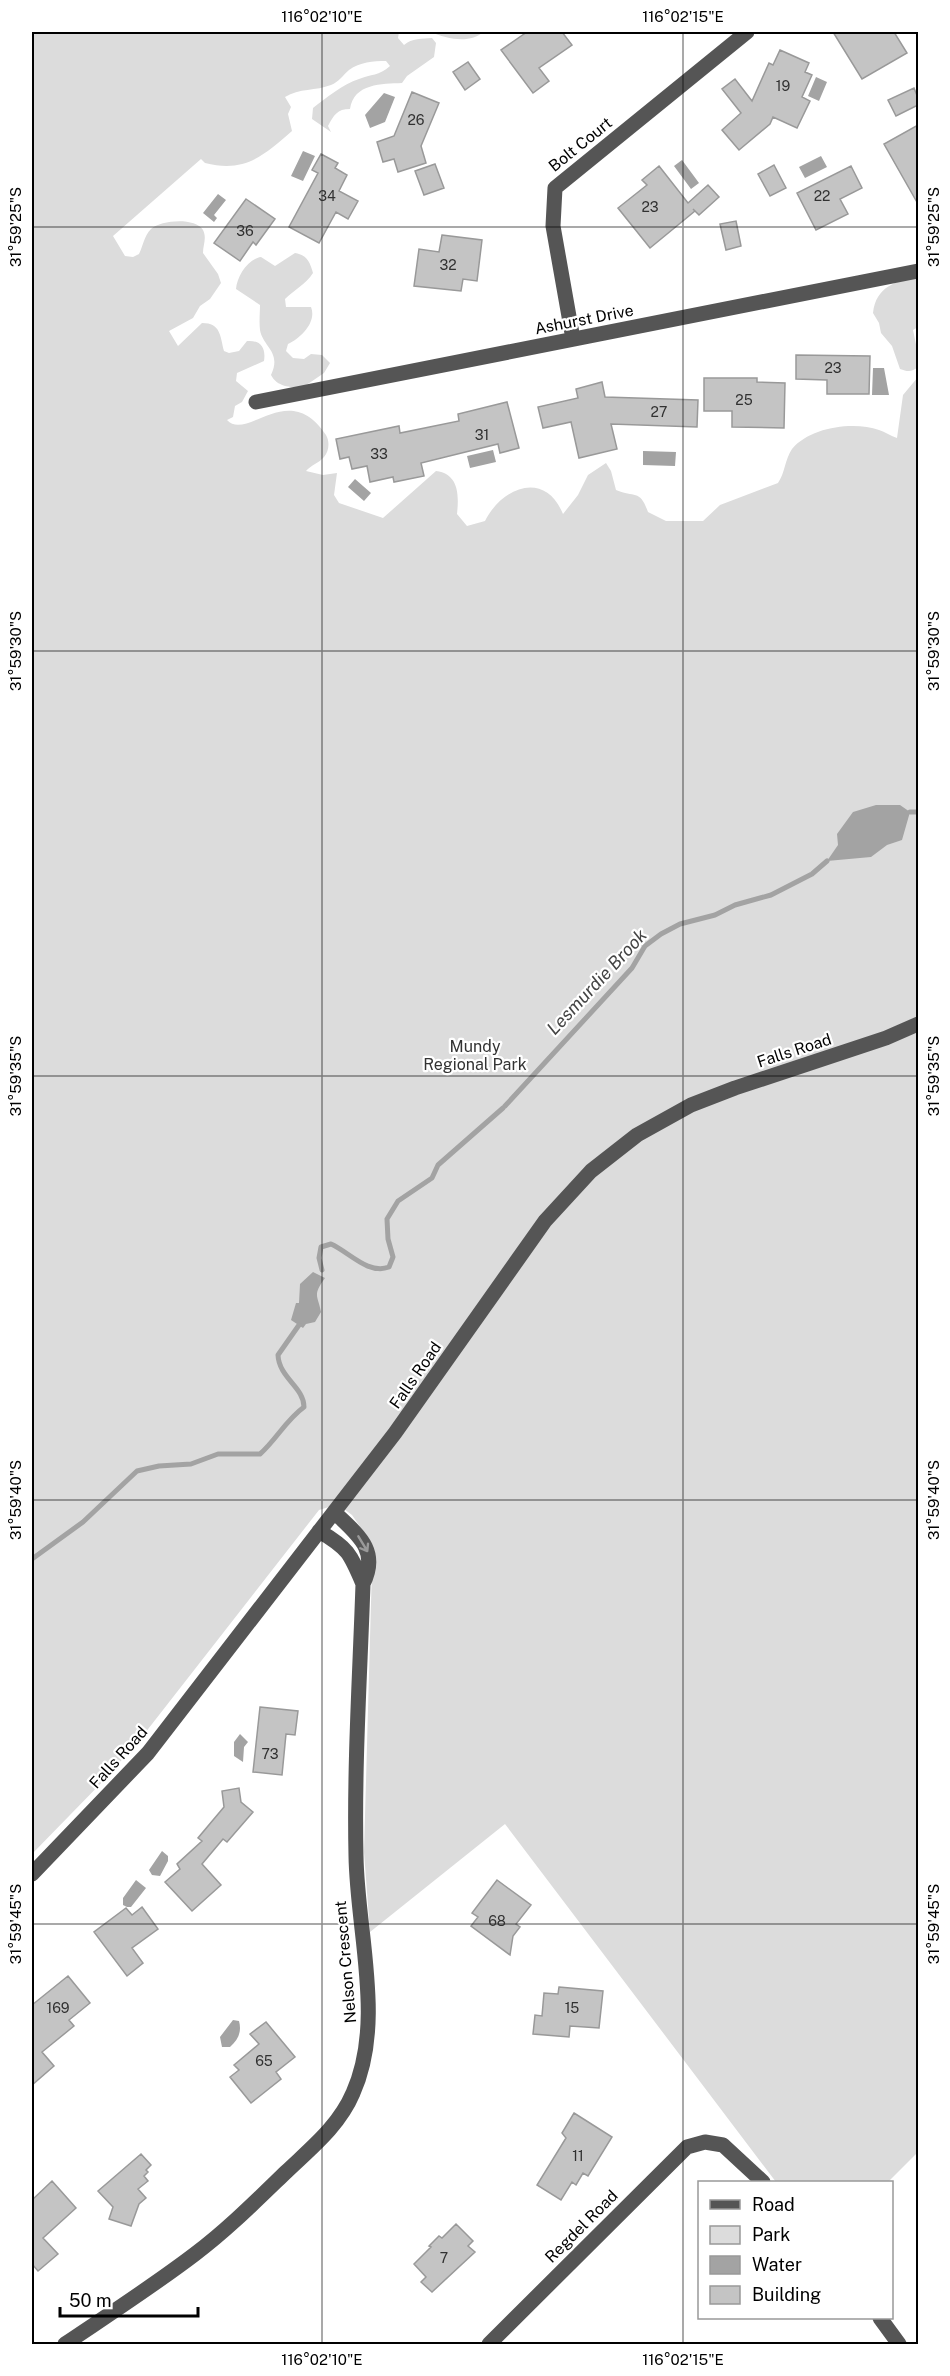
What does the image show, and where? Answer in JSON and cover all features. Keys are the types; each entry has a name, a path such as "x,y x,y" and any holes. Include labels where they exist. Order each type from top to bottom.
{"street":[{"name":"Bolt Court","path":"573,339 553,226 555,188 747,32"},
{"name":"Ashurst Drive","path":"256,402 918,271"},
{"name":"Falls Road","path":"32,1874 148,1753 410,1413 545,1221 567,1194 601,1162 646,1129 691,1105 886,1038 918,1024"},
{"name":"Nelson Crescent","path":"65,2344 193,2256 231,2223 328,2132 341,2115 358,2082 367,2044 369,2016 356,1854 363,1584 369,1567 367,1548 334,1512"},
{"name":"Nelson Crescent","path":"319,1531 349,1552 363,1584"},
{"name":"Regdel Road","path":"489,2344 687,2147 705,2142 723,2145 762,2181"},
{"path":"881,2319 899,2344"}],"green space":[{"name":"Mundy Regional Park","path":"32,32 399,32 398,38 404,45 414,40 432,38 436,43 434,57 407,76 402,83 370,87 357,94 350,109 336,113 328,126 331,132 312,119 313,108 347,84 386,69 390,66 386,61 358,65 331,85 296,92 285,97 291,107 288,114 292,131 272,148 253,160 231,166 205,163 201,159 113,236 125,256 133,257 139,254 147,235 156,226 178,221 193,223 203,230 205,239 203,253 218,274 221,283 210,299 200,306 193,318 169,331 178,346 202,323 213,325 219,331 224,351 229,353 239,351 247,341 259,343 262,346 264,361 237,373 236,381 248,391 242,402 235,406 233,417 227,420 235,425 246,424 284,411 298,412 312,419 326,435 328,446 324,457 306,471 323,475 337,473 334,495 339,503 383,518 436,471 449,476 456,486 457,514 467,526 485,521 502,499 524,488 535,488 546,492 555,500 563,514 578,495 588,475 606,463 611,471 616,490 639,497 648,512 666,521 703,521 720,505 778,483 792,449 810,435 833,428 857,426 879,430 897,438 903,395 918,377 918,2152 889,2181 775,2181 505,1824 370,1932 364,1852 372,1567 370,1541 352,1515 344,1509 329,1507 319,1510 145,1733 108,1776 32,1854"},
{"path":"431,32 483,32 472,38 458,39"},
{"path":"295,253 307,260 313,273 285,299 286,307 311,307 312,318 307,329 288,344 286,351 293,358 304,359 311,354 322,355 330,363 324,373 302,388 284,386 271,375 274,361 260,330 260,305 236,289 241,274 256,258 261,257 275,266"},
{"path":"918,275 918,327 913,330 918,367 908,371 900,369 892,346 881,333 879,323 873,313 878,297 888,286"}],"water":[{"path":"816,77 827,82 819,101 808,96"},
{"path":"384,93 395,97 385,122 370,128 365,115"},
{"path":"303,151 315,156 303,181 291,176"},
{"path":"821,156 827,167 805,178 799,167"},
{"path":"682,160 699,183 691,189 674,166"},
{"path":"218,194 226,200 214,215 217,218 214,222 203,213"},
{"path":"873,368 884,368 889,395 872,395"},
{"path":"493,450 496,462 470,468 467,456"},
{"path":"643,451 676,452 675,466 643,465"},
{"path":"355,479 371,493 364,501 348,487"},
{"path":"876,805 900,805 910,812 902,840 887,845 871,857 827,861 838,845 837,834 853,812"},
{"path":"313,1272 325,1278 317,1292 321,1312 315,1322 306,1324 303,1328 291,1320 296,1303 299,1303 300,1284"},
{"path":"240,1734 248,1742 244,1747 243,1762 234,1756 234,1742"},
{"path":"162,1851 168,1856 168,1861 160,1876 152,1875 149,1870"},
{"path":"136,1880 146,1888 131,1907 127,1907 123,1905 123,1898"},
{"path":"233,2020 239,2021 239,2035 230,2047 222,2047 220,2037"}],"building":[{"path":"527,32 562,32 572,45 539,68 549,81 533,93 501,50"},
{"path":"833,32 894,32 907,53 862,79"},
{"path":"780,50 809,63 805,72 812,75 802,97 810,101 797,128 773,117 770,124 739,150 722,130 741,113 722,89 735,79 752,101 769,63 773,65"},
{"path":"468,62 480,79 465,90 453,72"},
{"path":"914,88 918,105 896,116 888,100"},
{"path":"412,92 439,103 421,146 426,163 398,172 394,159 383,162 377,142 394,136"},
{"path":"918,125 918,204 884,144"},
{"path":"321,154 338,163 335,168 347,175 339,191 358,201 348,219 336,212 319,243 289,227 318,173 312,170"},
{"path":"435,164 444,188 424,195 415,171"},
{"path":"774,165 786,188 770,196 758,174"},
{"path":"659,166 688,203 708,185 719,197 699,215 695,211 650,248 618,208 647,185 642,180"},
{"path":"851,166 862,188 840,199 848,214 816,230 797,193"},
{"path":"246,199 275,219 256,245 253,242 240,261 214,243"},
{"path":"736,221 741,246 726,250 720,224"},
{"path":"442,235 482,240 477,281 463,279 461,291 414,286 419,249 439,252"},
{"path":"796,355 870,356 869,394 827,394 827,380 796,379"},
{"path":"704,378 757,378 757,382 785,383 784,428 732,427 732,411 704,411"},
{"path":"602,382 605,397 698,400 697,427 611,424 617,449 579,458 571,422 543,428 538,407 578,398 576,389"},
{"path":"507,402 519,448 500,453 498,444 421,463 424,476 394,482 393,477 370,482 367,466 352,469 349,457 340,459 336,439 399,426 400,433 459,421 458,414"},
{"path":"260,1707 298,1711 295,1735 286,1734 282,1775 253,1772"},
{"path":"239,1788 241,1802 253,1812 227,1842 223,1839 202,1864 221,1885 192,1911 165,1882 180,1869 177,1864 202,1841 198,1838 224,1807 222,1791"},
{"path":"497,1880 531,1905 516,1924 520,1927 513,1936 510,1955 471,1926 478,1917 472,1913"},
{"path":"142,1907 158,1929 132,1948 143,1963 127,1976 94,1932 126,1908 132,1915"},
{"path":"68,1976 90,2003 69,2020 74,2026 42,2052 54,2066 32,2085 32,2005"},
{"path":"559,1987 603,1991 599,2028 570,2026 569,2037 533,2034 535,2015 542,2016 544,1993 558,1994"},
{"path":"266,2022 295,2057 276,2072 281,2079 251,2103 230,2077 239,2070 234,2065 259,2044 250,2034"},
{"path":"574,2113 612,2137 588,2176 583,2173 576,2185 572,2182 561,2200 537,2185 566,2138 562,2133"},
{"path":"141,2154 151,2165 144,2176 148,2181 138,2189 146,2198 139,2204 131,2226 109,2219 113,2207 98,2191"},
{"path":"52,2181 76,2208 43,2238 58,2254 38,2271 32,2264 32,2200"},
{"path":"456,2224 473,2241 468,2246 475,2252 432,2292 421,2282 426,2277 414,2264 439,2236 442,2238"}],"waterway":[{"name":"Lesmurdie Brook","path":"910,812 918,812"},
{"name":"Lesmurdie Brook","path":"505,1106 632,968 645,946 680,924 715,915 735,905 771,895 812,874 827,861"},
{"name":"Lesmurdie Brook","path":"322,1270 319,1258 321,1247 331,1244 366,1265 381,1269 389,1267 393,1257 388,1239 387,1219 398,1201 432,1178 438,1165 503,1108"},
{"name":"Lesmurdie Brook","path":"32,1559 83,1522 137,1471 159,1466 191,1464 218,1454 260,1454 304,1407 300,1394 282,1370 278,1355 299,1325"}]}
